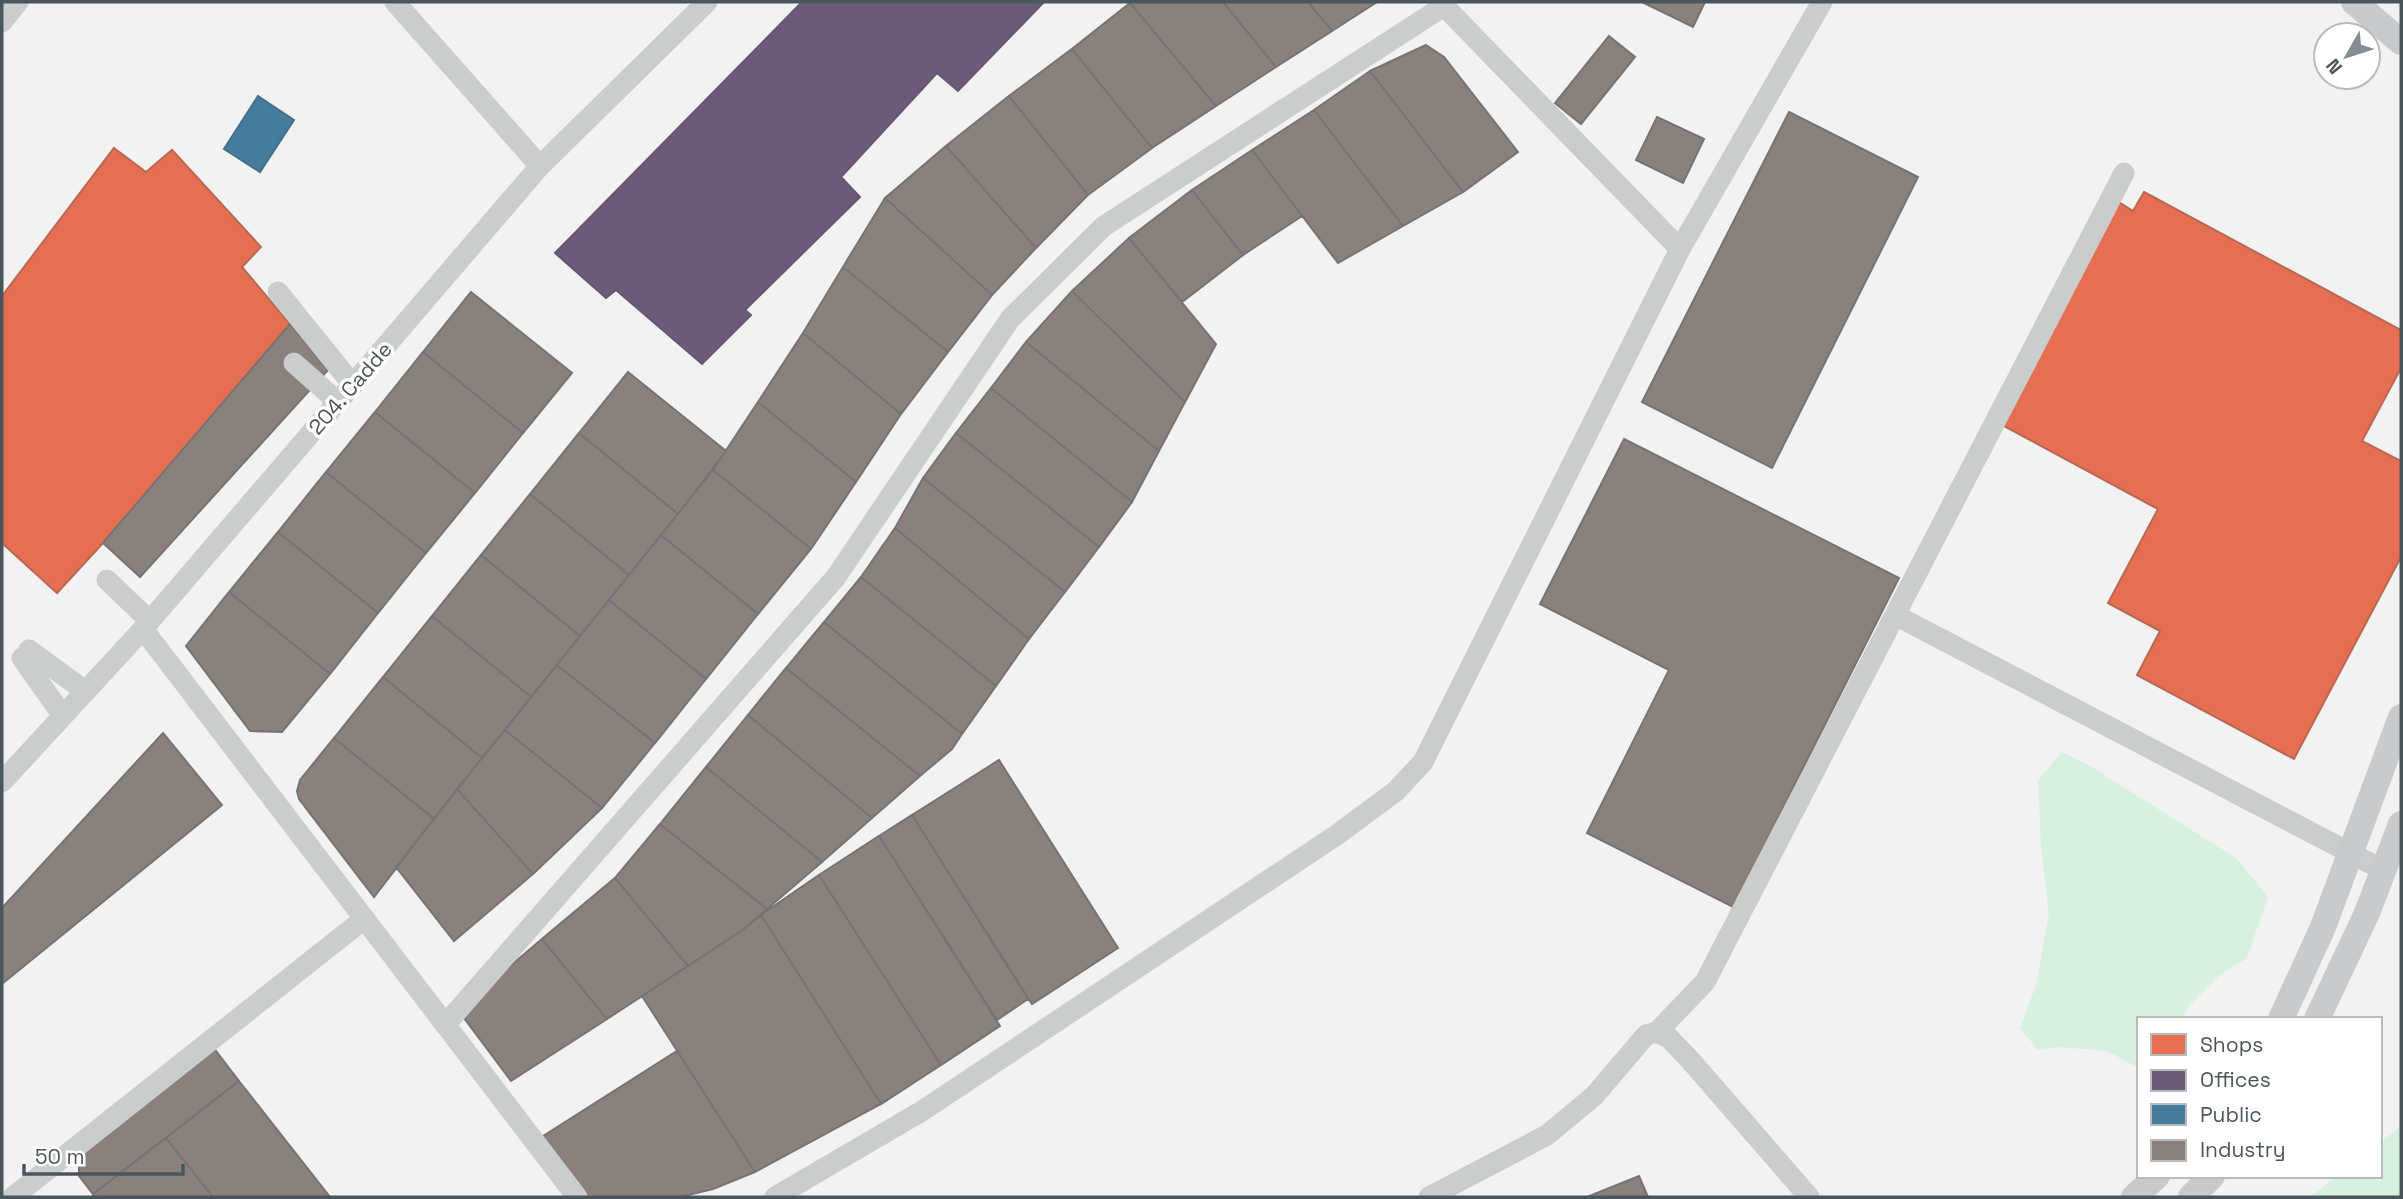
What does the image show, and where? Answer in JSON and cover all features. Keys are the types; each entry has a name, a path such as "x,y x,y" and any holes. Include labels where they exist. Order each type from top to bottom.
{"main road":[{"path":"2354,2 2401,42"},
{"path":"2282,1017 2323,927 2401,717"},
{"path":"2319,1017 2367,913 2401,824"},
{"path":"2134,1197 2155,1178"},
{"path":"2191,1197 2211,1178"}],"street":[{"path":"2,22 18,2"},
{"path":"395,2 540,166"},
{"name":"204. Cadde","path":"2,782 146,625 540,166 707,2"},
{"path":"775,1197 922,1111 1327,841 1396,791 1423,762 1680,250 1822,2"},
{"path":"446,1025 836,577 1010,319 1104,226 1444,6 1680,250"},
{"path":"1429,1197 1547,1135 1594,1096 1646,1035 1657,1032 1705,982 2124,173"},
{"path":"278,292 353,385"},
{"path":"294,363 338,402"},
{"path":"107,580 146,625 365,919 578,1197"},
{"path":"1895,615 2384,870"},
{"path":"62,716 25,654 86,691"},
{"path":"13,1197 365,919"},
{"path":"1657,1032 1669,1038 1810,1197"}],"green space":[{"path":"2062,752 2090,766 2236,858 2268,897 2247,958 2221,974 2187,1008 2184,1017 2137,1017 2137,1067 2107,1051 2059,1047 2038,1050 2020,1028 2036,985 2049,914 2041,845 2038,780"},
{"path":"2401,1126 2401,1197 2310,1197 2334,1178 2382,1178 2382,1141"}],"building: Shops":[{"path":"114,148 146,172 172,150 261,247 242,267 290,324 57,593 2,543 2,296"},
{"path":"2144,192 2401,330 2401,368 2362,441 2401,461 2401,557 2294,759 2137,675 2160,631 2108,603 2158,509 2004,426 2117,201 2133,211"}],"building: Offices":[{"path":"802,2 1044,2 958,91 937,73 841,177 860,197 745,310 751,315 702,364 616,290 606,298 555,253"}],"building: Public":[{"path":"258,96 294,120 260,172 224,149"}],"building: Industry":[{"path":"1223,2 1276,67 1216,106 1130,3"},
{"path":"1223,2 1308,2 1332,31 1276,67"},
{"path":"1308,2 1377,2 1332,31"},
{"path":"1642,2 1705,2 1693,27"},
{"path":"1130,3 1216,106 1152,148 1072,49"},
{"path":"1609,36 1635,57 1581,124 1555,103"},
{"path":"1426,45 1444,57 1518,152 1463,192 1370,71"},
{"path":"1072,49 1152,148 1088,195 1009,96"},
{"path":"1370,71 1463,192 1403,226 1314,110"},
{"path":"1009,96 1088,195 1036,248 946,146"},
{"path":"1314,110 1403,226 1338,263 1252,150"},
{"path":"1789,112 1918,177 1772,468 1642,402"},
{"path":"1657,117 1704,139 1683,183 1636,160"},
{"path":"946,146 1036,248 992,295 885,198"},
{"path":"1252,150 1302,216 1243,255 1192,190"},
{"path":"1192,190 1243,255 1182,302 1129,238"},
{"path":"885,198 992,295 948,352 843,267"},
{"path":"1129,238 1216,344 1185,402 1072,291"},
{"path":"843,267 948,352 901,414 803,333"},
{"path":"1072,291 1185,402 1159,451 1026,342"},
{"path":"471,292 572,373 523,433 423,352"},
{"path":"290,324 328,370 140,577 103,543"},
{"path":"803,333 901,414 856,482 758,402"},
{"path":"1026,342 1159,451 1132,502 991,388"},
{"path":"423,352 523,433 475,493 375,412"},
{"path":"628,372 726,451 678,514 579,433"},
{"path":"991,388 1132,502 1099,547 956,433"},
{"path":"758,402 856,482 811,549 713,470"},
{"path":"375,412 475,493 426,553 326,472"},
{"path":"579,433 678,514 629,575 530,494"},
{"path":"956,433 1099,547 1065,592 923,478"},
{"path":"1624,439 1899,578 1733,907 1587,833 1669,670 1540,604"},
{"path":"713,470 811,549 758,614 661,535"},
{"path":"326,472 426,553 378,613 278,532"},
{"path":"923,478 1065,592 1029,639 895,528"},
{"path":"530,494 629,575 580,636 481,555"},
{"path":"895,528 1029,639 996,686 861,577"},
{"path":"278,532 378,613 330,674 229,592"},
{"path":"661,535 758,614 706,679 609,600"},
{"path":"481,555 580,636 531,697 432,616"},
{"path":"861,577 996,686 962,734 824,622"},
{"path":"229,592 330,674 282,732 250,731 186,646"},
{"path":"609,600 706,679 655,743 557,665"},
{"path":"432,616 531,697 482,758 383,677"},
{"path":"824,622 962,734 952,749 920,776 786,668"},
{"path":"557,665 655,743 602,808 505,730"},
{"path":"786,668 920,776 872,818 748,715"},
{"path":"383,677 482,758 434,819 334,738"},
{"path":"748,715 872,818 822,862 706,767"},
{"path":"505,730 602,808 533,874 457,789"},
{"path":"163,733 222,805 2,984 2,908"},
{"path":"334,738 434,819 374,897 299,799 297,791 300,780"},
{"path":"999,760 1118,948 1032,1004 912,815"},
{"path":"706,767 822,862 767,909 660,824"},
{"path":"457,789 533,874 454,941 396,867"},
{"path":"912,815 1028,999 997,1020 879,836"},
{"path":"660,824 767,909 744,929 688,966 615,878"},
{"path":"879,836 1000,1026 941,1065 819,875"},
{"path":"819,875 941,1065 881,1104 761,915"},
{"path":"615,878 688,966 607,1019 542,939"},
{"path":"761,915 881,1104 755,1172 642,996"},
{"path":"542,939 607,1019 511,1081 458,1010"},
{"path":"213,1047 239,1081 93,1194 79,1176 79,1150"},
{"path":"677,1051 755,1172 713,1189 680,1197 585,1197 540,1138"},
{"path":"239,1081 330,1197 213,1197 166,1138"},
{"path":"166,1138 213,1197 93,1197 93,1194"},
{"path":"1639,1176 1648,1197 1587,1197"}]}
